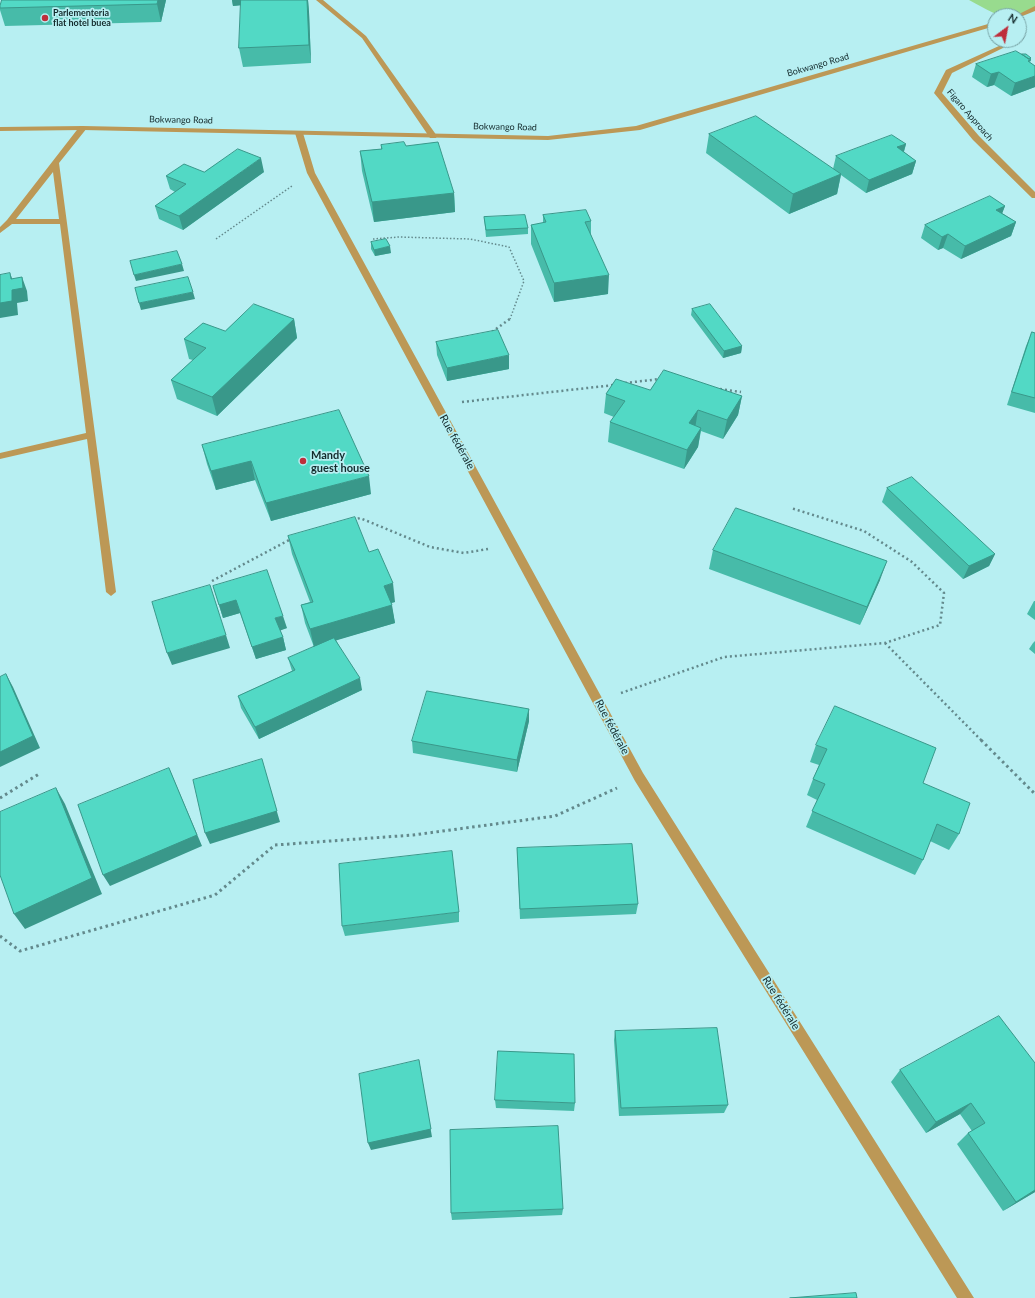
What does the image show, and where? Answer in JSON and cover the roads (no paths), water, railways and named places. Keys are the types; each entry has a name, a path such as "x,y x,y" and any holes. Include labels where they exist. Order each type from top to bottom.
{"street":[{"path":"319,0 364,37 433,136"},
{"name":"Bokwango Road","path":"0,129 83,128 548,138 637,128 987,26"},
{"name":"Figaro Approach","path":"999,48 949,72 938,93 976,138 1035,196"},
{"path":"0,231 10,222 83,128"},
{"name":"Rue fédérale","path":"299,133 310,173 639,778 966,1298"},
{"path":"56,164 111,592"},
{"path":"10,222 64,221"},
{"path":"0,456 91,435"}],"place":[{"name":"Parlementeria flat hotel buea","path":"45,18"},
{"name":"Mandy guest house","path":"303,461"}]}
